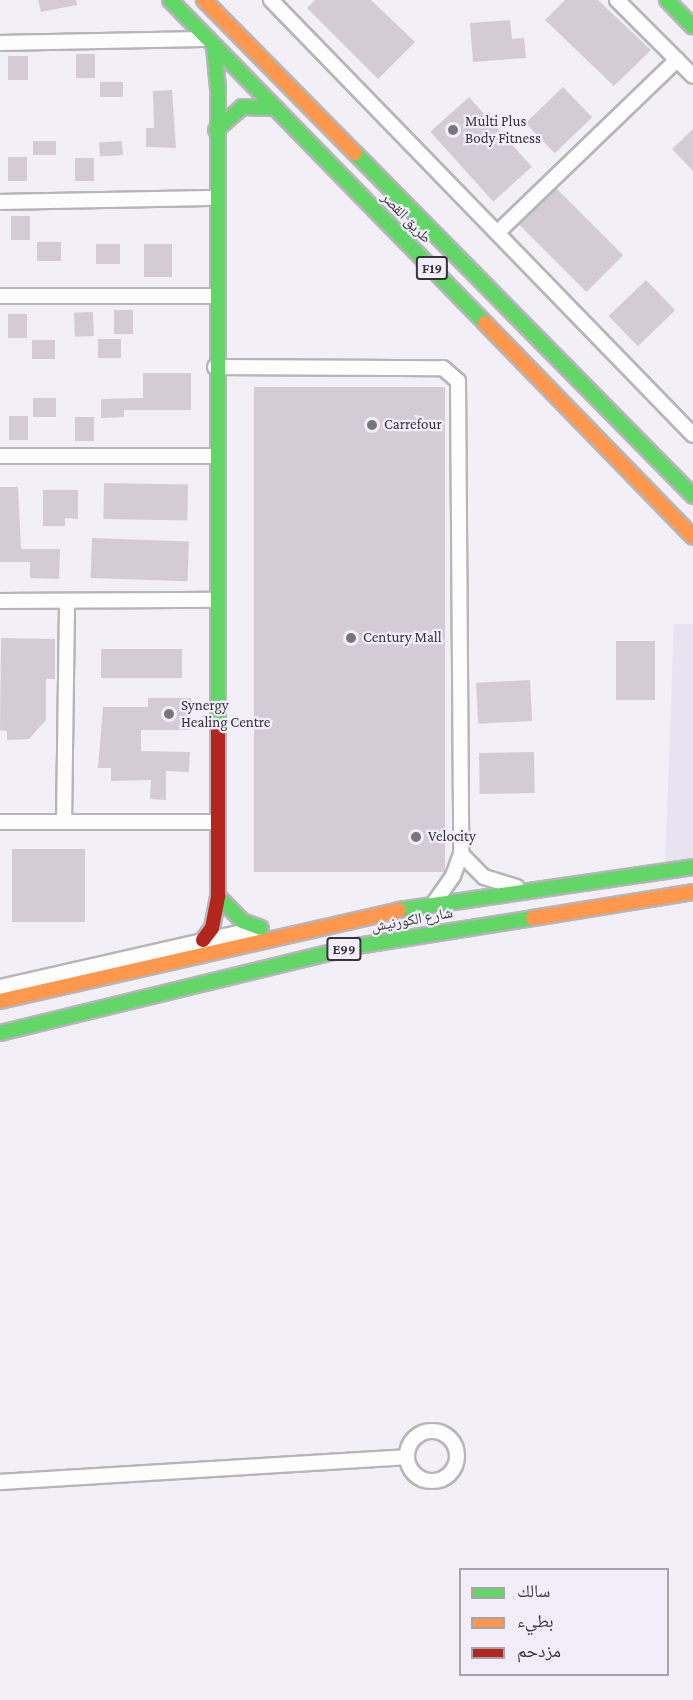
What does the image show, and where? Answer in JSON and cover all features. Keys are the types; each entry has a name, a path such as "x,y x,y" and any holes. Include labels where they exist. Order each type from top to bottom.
{"main road":[{"name":"طريق القصر","path":"170,0 693,537"},
{"name":"طريق القصر","path":"204,0 693,496"},
{"path":"667,0 693,27"},
{"path":"203,940 212,928 218,896 216,130 211,43"},
{"path":"216,130 242,107 276,108"},
{"name":"شارع الكورنيش","path":"0,1001 389,911 693,867"},
{"name":"شارع الكورنيش","path":"0,1033 357,946 693,892"},
{"path":"218,896 242,921 261,928"}],"street":[{"path":"271,0 693,435"},
{"path":"617,0 693,76"},
{"path":"0,43 211,43"},
{"path":"497,233 677,60"},
{"path":"0,202 215,198"},
{"path":"0,296 216,296"},
{"path":"216,368 443,368 458,381 454,805 460,854 447,886 433,905"},
{"path":"0,456 216,456"},
{"path":"0,601 217,600"},
{"path":"64,822 67,601"},
{"path":"0,822 218,822"},
{"path":"460,854 484,877 530,890"},
{"path":"0,987 261,928 389,911"},
{"path":"0,1482 406,1457"}],"shaded area":[{"path":"674,624 693,624 693,861 665,865"}],"building":[{"path":"38,0 76,0 77,5 41,12"},
{"path":"315,0 371,0 415,42 378,79 307,8"},
{"path":"565,0 598,0 651,50 614,86 545,20"},
{"path":"510,20 512,39 524,38 526,58 473,62 470,23"},
{"path":"76,54 95,54 95,78 76,78"},
{"path":"8,56 28,56 28,80 8,80"},
{"path":"100,82 123,82 123,97 100,97"},
{"path":"563,87 592,117 555,153 526,123"},
{"path":"172,90 176,148 146,147 146,128 154,128 153,91"},
{"path":"469,97 532,167 493,202 430,132"},
{"path":"693,129 693,171 672,149"},
{"path":"33,141 56,141 56,155 33,155"},
{"path":"122,141 123,155 100,157 99,143"},
{"path":"8,157 27,157 27,181 8,181"},
{"path":"75,158 94,158 94,181 75,181"},
{"path":"556,188 623,255 586,292 519,225"},
{"path":"11,216 30,216 30,240 11,240"},
{"path":"37,242 61,242 61,261 37,261"},
{"path":"96,244 120,244 120,264 96,264"},
{"path":"144,244 172,244 172,277 144,277"},
{"path":"646,280 675,310 638,346 609,316"},
{"path":"114,310 133,310 133,334 114,334"},
{"path":"93,312 94,336 75,337 74,313"},
{"path":"8,314 27,314 27,338 8,338"},
{"path":"98,339 121,339 121,358 98,358"},
{"path":"32,340 55,340 55,359 32,359"},
{"path":"143,373 191,373 191,410 124,410 124,417 101,418 101,399 143,398"},
{"name":"Century Mall","path":"254,387 445,387 445,872 254,872"},
{"path":"33,398 56,398 56,417 33,417"},
{"path":"9,416 28,416 28,440 9,440"},
{"path":"75,417 94,417 94,441 75,441"},
{"path":"104,483 188,484 187,520 103,519"},
{"path":"0,487 18,487 21,549 60,549 59,579 30,578 30,562 0,562"},
{"path":"43,490 78,490 78,519 65,518 65,526 43,526"},
{"path":"92,538 189,541 188,581 91,578"},
{"path":"1,638 55,639 55,679 46,679 46,720 29,739 7,740 7,731 0,730"},
{"path":"616,641 655,641 655,700 616,700"},
{"path":"101,649 182,649 182,678 101,678"},
{"path":"530,680 532,721 478,724 476,683"},
{"path":"148,698 191,698 190,730 141,730 141,751 190,752 189,772 166,771 166,800 150,799 151,780 111,781 111,768 98,768 103,707 148,707"},
{"path":"534,752 535,793 480,794 479,753"},
{"path":"12,849 85,849 85,922 12,922"}],"traffic: fast":[{"path":"170,0 485,323"},
{"path":"667,0 693,27"},
{"path":"214,46 218,88 218,729"},
{"path":"216,130 242,107 276,108"},
{"path":"355,153 693,496"},
{"path":"399,910 693,867"},
{"path":"218,896 242,921 261,928"},
{"path":"0,1033 357,946 533,918"}],"traffic: slow":[{"path":"204,0 355,153"},
{"path":"485,323 693,537"},
{"path":"533,918 693,892"},
{"path":"0,1001 399,910"}],"traffic: jam":[{"path":"203,940 212,928 218,896 218,729"}],"place":[{"name":"Multi Plus Body Fitness","path":"453,130"},
{"name":"Carrefour","path":"372,425"},
{"name":"Century Mall","path":"351,638"},
{"name":"Synergy Healing Centre","path":"169,714"},
{"name":"Velocity","path":"416,837"}]}
